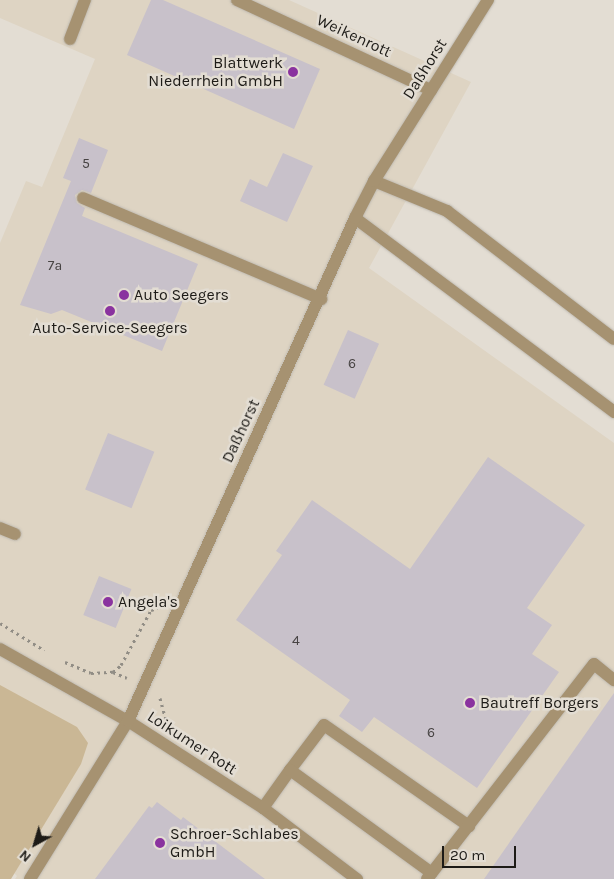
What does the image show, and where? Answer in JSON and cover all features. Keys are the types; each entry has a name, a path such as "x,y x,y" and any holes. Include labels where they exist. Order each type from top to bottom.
{"street":[{"path":"70,39 85,0"},
{"name":"Weikenrott","path":"236,0 431,90"},
{"name":"Daßhorst","path":"30,879 128,721 321,299 355,218 374,182 488,0"},
{"path":"374,182 447,211 614,339"},
{"path":"84,198 321,299"},
{"path":"355,218 614,412"},
{"path":"0,528 15,534"},
{"name":"Loikumer Rott","path":"0,649 128,721 263,808 357,879"},
{"path":"290,770 430,876 594,664 614,680"},
{"path":"263,808 324,725 469,826"}],"path":[{"path":"113,672 121,666 151,610 156,606 176,615"},
{"path":"0,623 49,653"},
{"path":"62,660 90,673 113,672 143,686"}],"shaded area":[{"path":"0,0 289,0 471,82 369,268 614,443 614,879 15,879 17,876 0,860 0,243 26,181 42,187 95,59 0,18"},
{"path":"0,685 77,727 88,743 81,764 11,879 0,879"}],"building":[{"path":"151,0 163,0 320,69 294,129 127,55"},
{"path":"79,138 108,150 91,193 82,190 75,195 77,203 85,208 82,216 198,264 162,351 62,310 51,314 20,305 71,181 63,178"},
{"path":"283,153 313,166 287,222 240,201 250,179 267,187"},
{"path":"348,330 379,344 355,399 324,385"},
{"path":"108,433 154,452 132,508 85,490"},
{"path":"488,457 585,525 527,608 552,625 532,654 559,672 477,788 374,717 362,732 339,716 350,700 236,620 282,555 276,551 312,500 410,569"},
{"name":"Angela's","path":"99,576 131,589 116,628 83,615"},
{"path":"614,693 614,879 484,879 537,803"},
{"name":"Schroer-Schlabes GmbH","path":"157,802 181,820 183,817 265,879 95,879 149,806 152,808"}],"place":[{"name":"Blattwerk Niederrhein GmbH","path":"293,72"},
{"name":"Auto Seegers","path":"124,295"},
{"name":"Auto-Service-Seegers","path":"110,311"},
{"name":"Angela's","path":"108,602"},
{"name":"Bautreff Borgers","path":"470,703"},
{"name":"Schroer-Schlabes GmbH","path":"160,843"}]}
